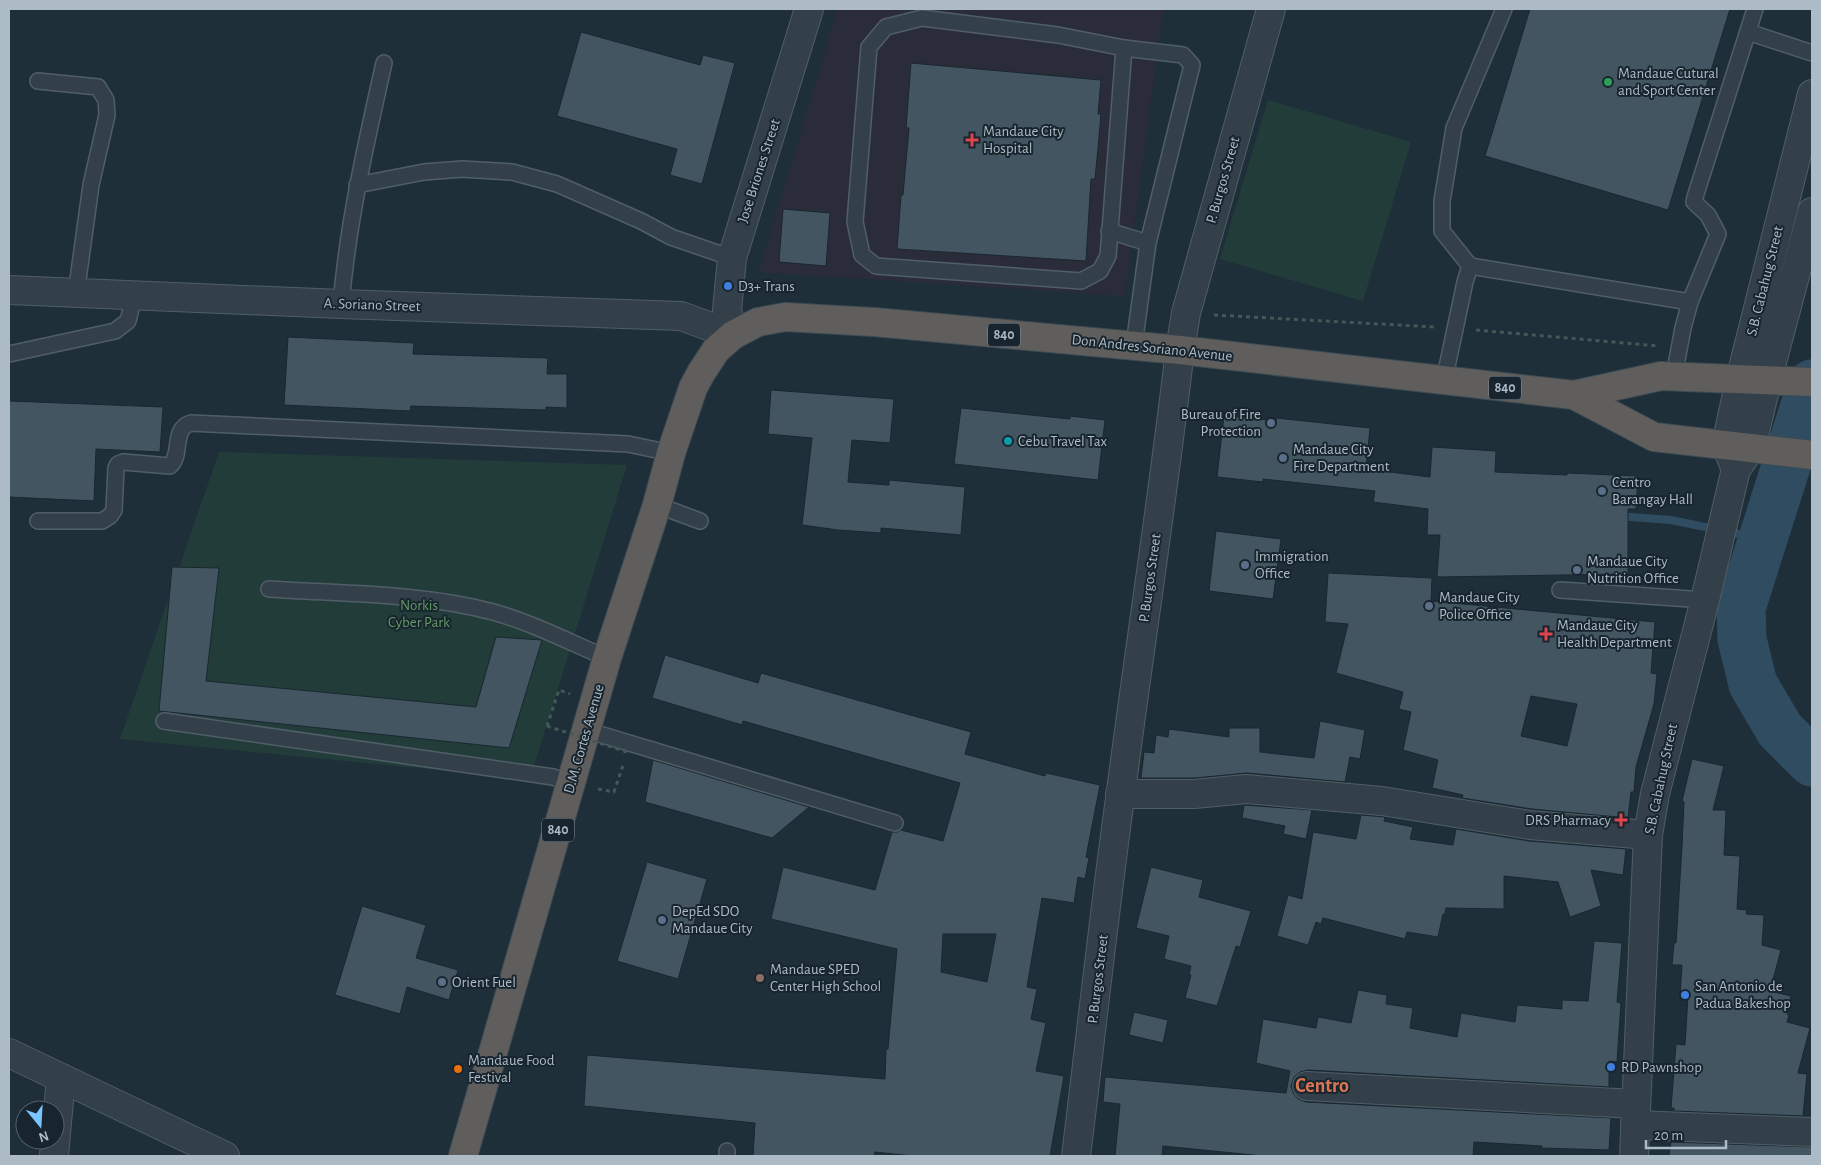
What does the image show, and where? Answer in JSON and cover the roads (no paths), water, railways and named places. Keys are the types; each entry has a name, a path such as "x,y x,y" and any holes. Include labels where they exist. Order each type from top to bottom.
{"highway":[{"name":"Don Andres Soriano Avenue","path":"732,335 758,322 785,317 874,322 1134,345 1574,395 1662,376 1776,381"},
{"name":"D.M. Cortes Avenue","path":"463,1156 607,658 657,505 671,453 701,373 716,350 732,335"},
{"name":"Don Andres Soriano Avenue","path":"1574,395 1654,437 1745,453"},
{"name":"840","path":"1745,453 1812,455"}],"street":[{"name":"Jose Briones Street","path":"732,335 727,310 732,258 808,9"},
{"name":"P. Burgos Street","path":"1076,1156 1120,794 1154,546 1167,468 1180,350 1186,314 1271,9"},
{"name":"S.B. Cabahug Street","path":"1776,381 1812,94"},
{"name":"S.B. Cabahug Street","path":"1634,1156 1648,835 1655,794 1705,600 1728,499 1745,453 1776,381 1812,212"},
{"name":"A. Soriano Street","path":"9,290 681,316 732,335"},
{"path":"1120,794 1194,794 1246,789 1382,801 1530,825 1648,835"},
{"path":"9,1053 225,1156"},
{"path":"54,1156 61,1078"},
{"path":"1307,1086 1635,1114 1812,1132"}],"lane":[{"path":"1504,9 1454,128 1442,200 1442,231 1470,266 1690,302"},
{"path":"1674,376 1682,328 1690,302 1718,234 1708,215 1694,202 1695,197 1755,9"},
{"path":"1124,48 1108,256 1100,271 1081,281 876,266 862,255 855,222 869,47 886,27 922,18 1058,35 1124,48 1183,55 1192,65 1148,243 1134,345"},
{"path":"1748,32 1812,53"},
{"path":"341,304 344,260 356,185 384,63"},
{"path":"38,81 98,87 106,100 107,115 91,185 76,294"},
{"path":"356,185 424,172 462,169 512,172 557,184 642,221 671,237 732,258"},
{"path":"1109,231 1148,243"},
{"path":"1444,381 1470,266"},
{"path":"9,354 115,331 128,321 134,296"},
{"path":"38,521 102,521 110,516 114,510 116,468 118,464 123,462 170,466 175,461 180,430 185,425 191,423 628,444 671,453"},
{"path":"657,505 700,521"},
{"path":"269,589 434,600 494,612 544,630 607,658"},
{"path":"1560,590 1705,600"},
{"path":"164,721 553,776 571,784"},
{"path":"586,730 895,823"}],"waterway":[{"path":"1812,384 1741,608 1742,639 1753,684 1780,730 1812,762"},
{"path":"1618,516 1671,520 1763,539"}],"place":[{"name":"Mandaue Cutural and Sport Center","path":"1608,82"},
{"name":"Mandaue City Hospital","path":"972,140"},
{"name":"D3+ Trans","path":"728,286"},
{"name":"Bureau of Fire Protection","path":"1271,423"},
{"name":"Cebu Travel Tax","path":"1008,441"},
{"name":"Mandaue City Fire Department","path":"1283,458"},
{"name":"Centro Barangay Hall","path":"1602,491"},
{"name":"Immigration Office","path":"1245,565"},
{"name":"Mandaue City Nutrition Office","path":"1577,570"},
{"name":"Mandaue City Police Office","path":"1429,606"},
{"name":"Mandaue City Health Department","path":"1546,634"},
{"name":"DRS Pharmacy","path":"1621,820"},
{"name":"DepEd SDO Mandaue City","path":"662,920"},
{"name":"Mandaue SPED Center High School","path":"760,978"},
{"name":"Orient Fuel","path":"442,982"},
{"name":"San Antonio de Padua Bakeshop","path":"1685,995"},
{"name":"RD Pawnshop","path":"1611,1067"},
{"name":"Mandaue Food Festival","path":"458,1069"}],"district":[{"name":"Centro","path":"1322,1086"}],"park label":[{"name":"Norkis Cyber Park","path":"419,614"}]}
